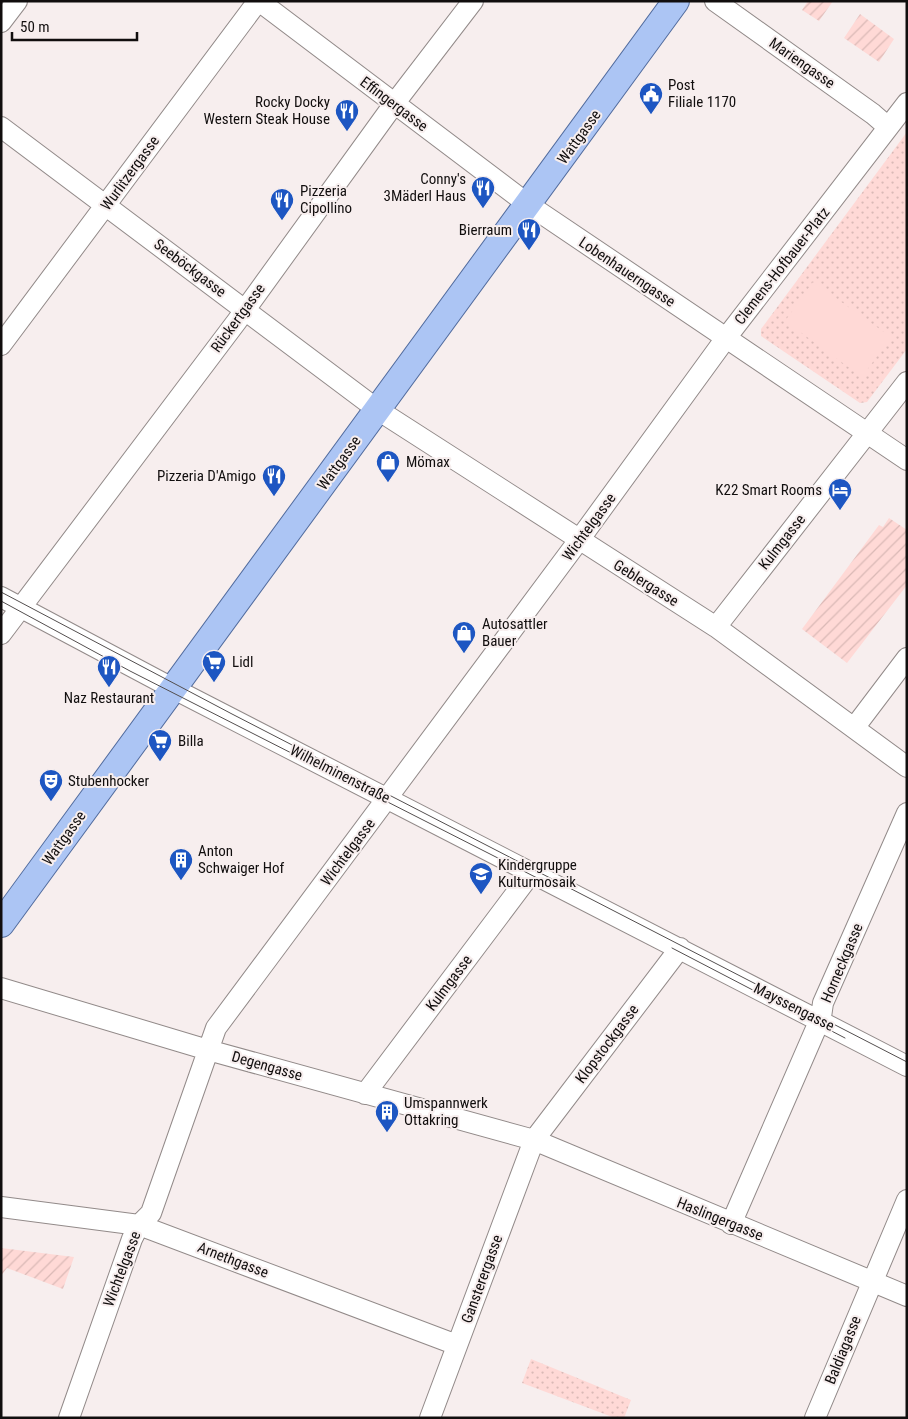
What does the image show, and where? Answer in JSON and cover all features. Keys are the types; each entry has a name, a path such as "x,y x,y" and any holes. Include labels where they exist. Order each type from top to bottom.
{"main road":[{"name":"Wattgasse","path":"1,924 529,205 676,1"}],"street":[{"path":"1,22 17,1"},
{"name":"Effingergasse","path":"259,1 529,205"},
{"name":"Wurlitzergasse","path":"1,345 259,1"},
{"name":"Rückertgasse","path":"1,634 246,310 394,104 473,1"},
{"name":"Mariengasse","path":"715,1 873,114 888,127"},
{"path":"888,127 907,104"},
{"name":"Seeböckgasse","path":"1,127 378,410"},
{"name":"Clemens-Hofbauer-Platz","path":"866,433 726,338 888,127"},
{"name":"Lobenhauerngasse","path":"529,205 726,338"},
{"name":"Wichtelgasse","path":"69,1418 132,1239 139,1225 151,1213 216,1028 579,540 726,338"},
{"path":"907,382 866,433 907,460"},
{"name":"Geblergasse","path":"378,410 716,627 907,767"},
{"name":"Kulmgasse","path":"716,627 866,433"},
{"name":"Wilhelminenstraße","path":"1,597 174,689 680,948"},
{"path":"854,728 907,658"},
{"name":"Horneckgasse","path":"731,1224 820,1020 823,1003 907,813"},
{"name":"Kulmgasse","path":"365,1094 532,872"},
{"name":"Mayssengasse","path":"680,948 907,1066"},
{"name":"Klopstockgasse","path":"534,1140 680,948"},
{"name":"Degengasse","path":"1,988 208,1050 534,1140"},
{"name":"Haslingergasse","path":"534,1140 907,1296"},
{"name":"Gansterergasse","path":"430,1418 534,1140"},
{"name":"Baldiagasse","path":"815,1418 870,1282 907,1200"},
{"name":"Arnethgasse","path":"1,1207 139,1225 457,1345"}],"shaded area":[{"path":"808,1 833,1 819,21 802,10"},
{"path":"860,14 894,39 879,62 844,38"},
{"path":"907,132 907,349 867,402 860,403 761,336 761,329"},
{"path":"813,282 891,337 862,377 785,321"},
{"path":"889,518 907,530 907,585 847,663 802,629 879,525 883,527"},
{"path":"1,1248 74,1257 63,1289 7,1268 1,1276"},
{"path":"531,1359 631,1400 624,1418 615,1418 522,1383"}],"tram line":[{"path":"1,592 232,714 907,1062"},
{"path":"1,601 130,671 547,883"},
{"path":"672,948 845,1038"}],"place":[{"name":"Post Filiale 1170","path":"651,115"},
{"name":"Rocky Docky Western Steak House","path":"347,132"},
{"name":"Conny's 3Mäderl Haus","path":"483,209"},
{"name":"Pizzeria Cipollino","path":"282,221"},
{"name":"Bierraum","path":"529,251"},
{"name":"Mömax","path":"388,483"},
{"name":"Pizzeria D'Amigo","path":"274,497"},
{"name":"K22 Smart Rooms","path":"840,511"},
{"name":"Autosattler Bauer","path":"464,654"},
{"name":"Lidl","path":"214,683"},
{"name":"Naz Restaurant","path":"109,688"},
{"name":"Billa","path":"160,762"},
{"name":"Stubenhocker","path":"51,802"},
{"name":"Anton Schwaiger Hof","path":"181,881"},
{"name":"Kindergruppe Kulturmosaik","path":"481,895"},
{"name":"Umspannwerk Ottakring","path":"387,1133"}]}
